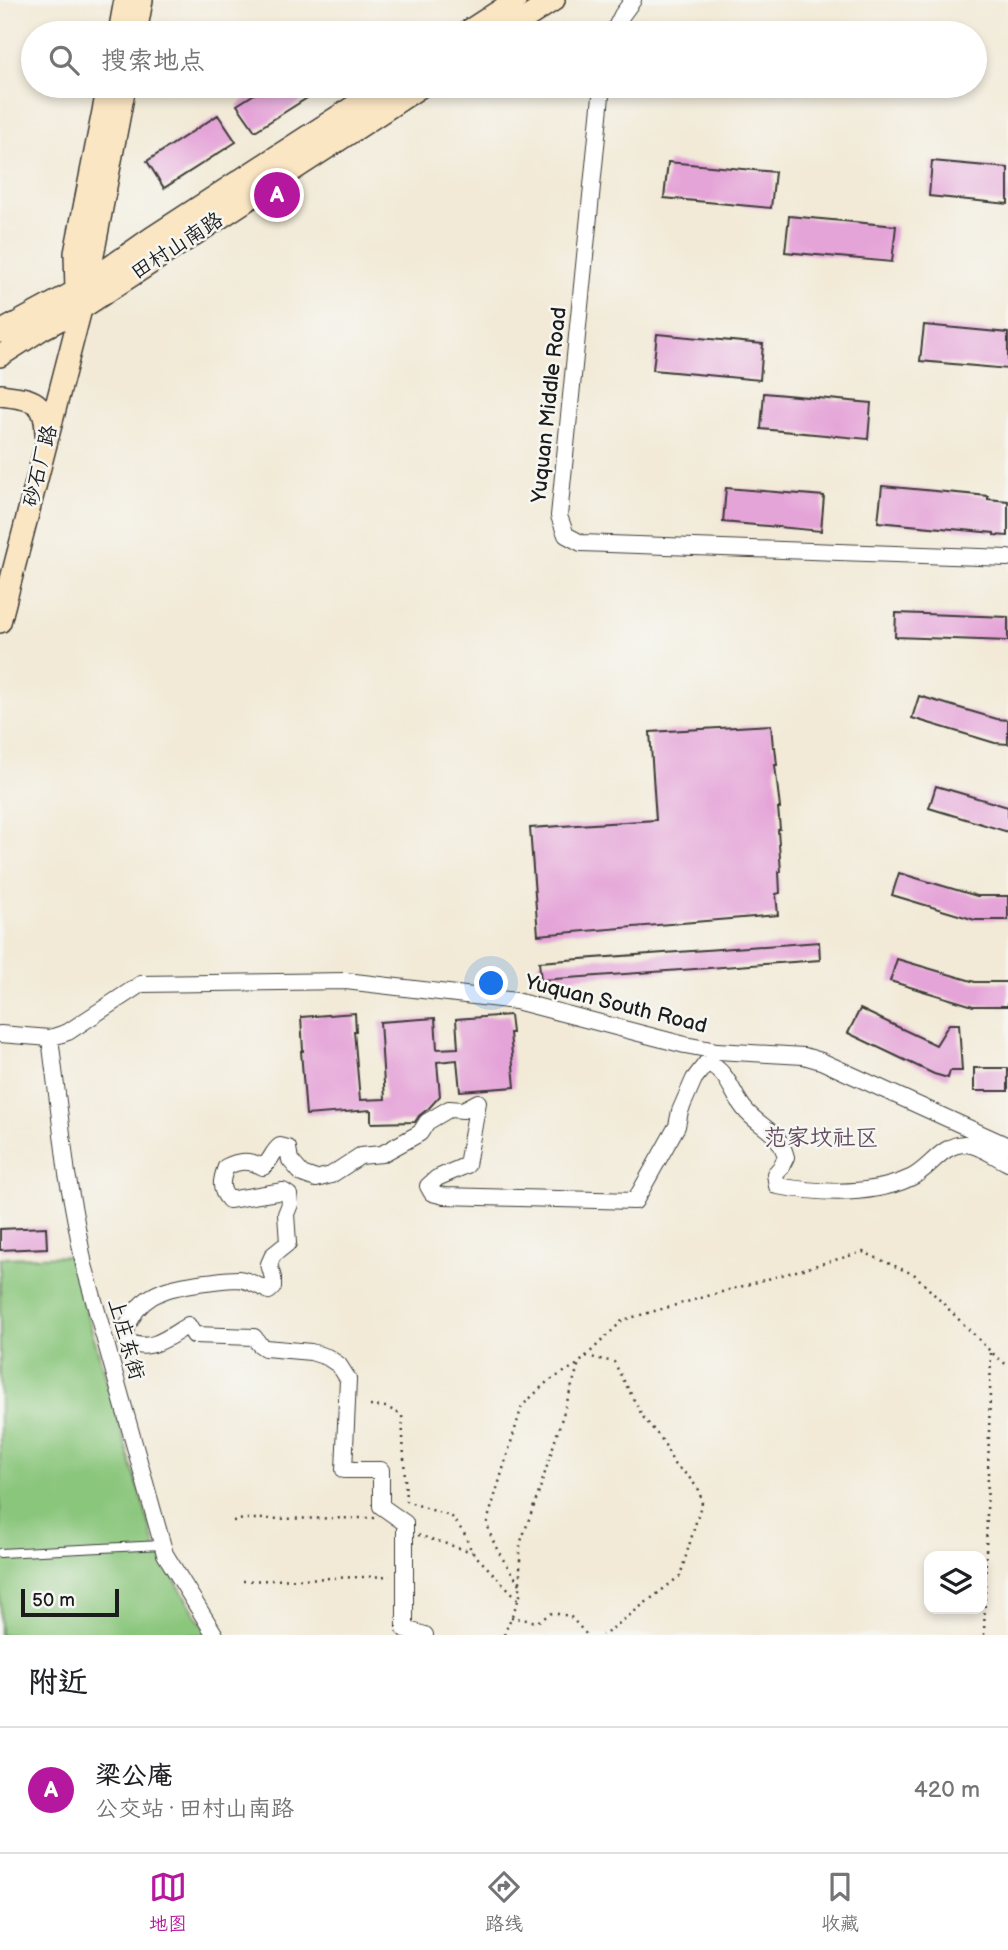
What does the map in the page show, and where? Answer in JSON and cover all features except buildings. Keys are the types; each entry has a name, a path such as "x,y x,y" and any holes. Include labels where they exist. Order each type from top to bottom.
{"main road":[{"path":"121,21 125,0"},
{"path":"138,21 142,0"},
{"path":"484,21 516,0"},
{"path":"522,21 554,0"},
{"name":"砂石厂路","path":"81,294 75,253 106,98"},
{"name":"砂石厂路","path":"0,622 46,444 99,219 123,98"},
{"name":"田村山南路","path":"0,356 44,328 81,294 151,238 367,98"},
{"name":"田村山南路","path":"0,332 81,294 402,98"},
{"path":"99,219 103,237 111,242 127,245 151,238"},
{"path":"0,395 26,398 38,403 45,415 46,444"}],"street":[{"path":"619,21 633,0"},
{"name":"Yuquan Middle Road","path":"601,98 559,516 566,535 581,543 1008,558"},
{"name":"Yuquan South Road","path":"0,1034 50,1038 68,1032 141,984 346,981 516,1000 716,1051 804,1056 821,1061 1008,1146"},
{"name":"上庄东街","path":"50,1038 67,1174 84,1265 162,1545 215,1635"},
{"path":"425,1635 405,1629 405,1523 381,1506 381,1470 344,1470 348,1379 339,1365 327,1357 311,1352 265,1348 254,1337 194,1335 188,1325 160,1343 145,1346 134,1345 126,1340 125,1331 132,1315 156,1293 180,1286 241,1279 269,1291 273,1287 269,1264 273,1255 288,1243 286,1214 290,1204 289,1195 283,1191 229,1200 221,1186 226,1167 251,1161 263,1167 280,1146 288,1148 290,1160 302,1174 316,1179 331,1175 360,1156 382,1154 421,1133 427,1122 449,1109 463,1110 478,1102 467,1165 436,1178 428,1185 432,1193 444,1196 635,1200 677,1126 680,1111 694,1079 707,1062 719,1068 746,1111 779,1139 786,1157 775,1174 777,1186 800,1190 884,1188 912,1177 937,1156 963,1144 978,1148 1008,1163"}],"lane":[{"path":"0,1553 162,1545"}],"path":[{"path":"520,1584 502,1558 487,1522 522,1406 547,1382 579,1363 623,1320 863,1252 915,1275 1008,1366"},
{"path":"984,1635 991,1352"},
{"path":"586,1356 614,1362 643,1417 663,1441 674,1464 699,1490 702,1502 680,1576 602,1635"},
{"path":"504,1635 520,1595 520,1544 579,1363"},
{"path":"370,1406 386,1407 402,1415 406,1502 452,1517 464,1533 472,1552 518,1600"},
{"path":"233,1521 378,1518"},
{"path":"405,1530 472,1552"},
{"path":"243,1581 397,1576"},
{"path":"511,1617 537,1622 552,1613 570,1616 587,1635"}],"green space":[{"path":"70,1256 156,1548 208,1635 0,1635 0,1258"}],"place":[{"name":"梁公庵","path":"277,195"}],"district":[{"name":"范家坟社区","path":"821,1138"}]}
